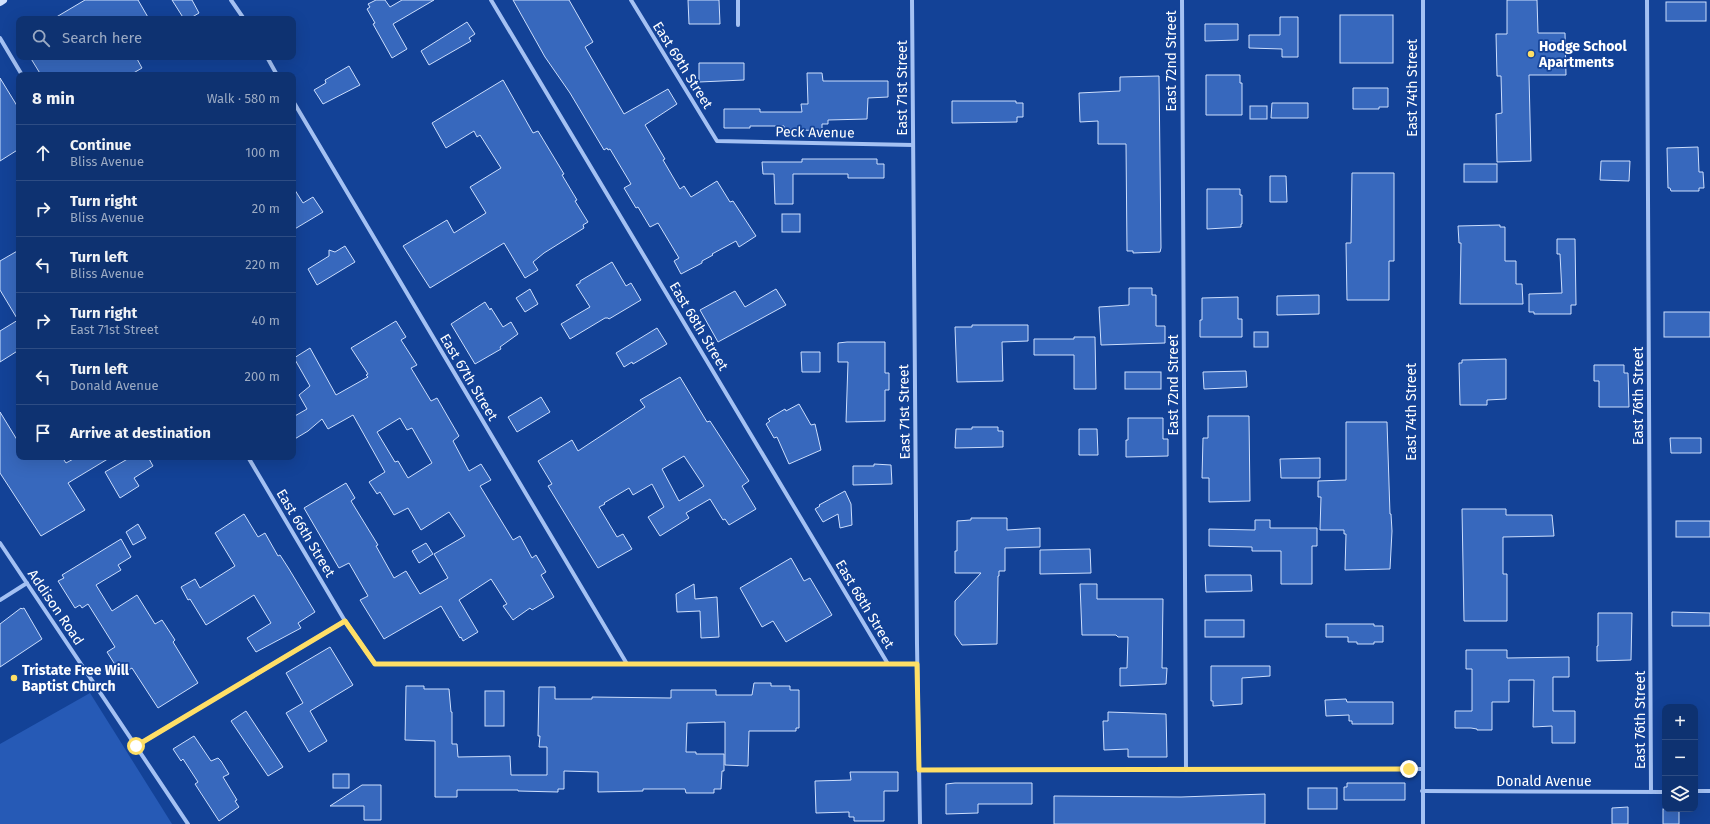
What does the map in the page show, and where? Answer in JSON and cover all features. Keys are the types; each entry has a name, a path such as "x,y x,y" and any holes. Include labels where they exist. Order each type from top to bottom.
{"main road":[{"path":"0,2 4,0"}],"street":[{"path":"231,0 242,16"},
{"name":"East 68th Street","path":"491,0 888,664"},
{"name":"East 69th Street","path":"630,0 717,141"},
{"path":"738,0 738,24"},
{"name":"East 71st Street","path":"912,0 917,664 920,824"},
{"name":"East 72nd Street","path":"1182,0 1186,770"},
{"name":"East 74th Street","path":"1423,0 1423,824"},
{"name":"East 76th Street","path":"1647,0 1651,792"},
{"path":"0,38 20,72"},
{"path":"269,60 275,72"},
{"name":"East 67th Street","path":"296,106 627,664"},
{"name":"Peck Avenue","path":"717,141 913,145"},
{"name":"East 66th Street","path":"250,460 345,621 375,664 627,664"},
{"name":"Addison Road","path":"0,543 188,824"},
{"path":"0,600 27,583"},
{"path":"136,746 345,621"},
{"path":"627,664 917,664"},
{"path":"919,770 1422,769"},
{"name":"Donald Avenue","path":"1422,791 1662,792"},
{"path":"1698,791 1710,791"}],"shaded area":[{"path":"90,693 172,824 0,824 0,744"}],"building":[{"path":"85,0 138,0 147,16 58,16"},
{"path":"172,0 192,0 199,13 194,16 182,16"},
{"path":"376,0 385,0 390,7 402,0 434,0 393,24 407,49 392,58 373,24 375,23 367,9 370,7 368,4"},
{"path":"513,0 569,0 593,42 585,47 624,114 668,89 677,104 645,125 665,159 663,160 680,189 684,186 691,197 717,181 730,202 733,201 756,236 739,247 736,241 712,254 713,255 702,261 702,263 681,274 674,261 679,258 658,223 650,227 638,207 636,208 624,188 631,184 610,149 608,150 607,148 604,150 570,93 545,57"},
{"path":"688,0 719,0 720,24 689,24"},
{"path":"1507,0 1537,0 1538,33 1565,33 1566,75 1529,75 1531,161 1497,162 1496,114 1502,113 1501,76 1497,76 1496,34 1507,34"},
{"path":"1666,2 1706,2 1706,21 1666,21"},
{"path":"1340,15 1393,15 1393,63 1340,63"},
{"path":"1280,17 1298,17 1298,57 1282,57 1282,49 1249,48 1249,35 1280,35"},
{"path":"467,22 475,34 469,38 471,41 429,65 421,51"},
{"path":"1205,24 1238,24 1238,40 1205,41"},
{"path":"32,60 138,60 142,68 135,72 39,72"},
{"path":"699,63 744,63 744,80 699,82"},
{"path":"349,66 360,85 323,104 314,90 326,83 325,80"},
{"path":"807,73 822,73 823,81 888,81 888,97 868,98 867,119 828,120 828,124 822,124 822,131 784,129 784,126 724,128 724,109 760,109 760,112 802,112 801,104 808,104"},
{"path":"1206,75 1240,75 1240,83 1242,83 1242,115 1206,115"},
{"path":"1159,76 1161,248 1160,252 1133,253 1133,251 1127,251 1126,144 1098,144 1098,121 1080,122 1079,93 1120,91 1120,77"},
{"path":"0,78 16,104 16,151 0,161"},
{"path":"503,80 533,133 538,131 564,174 562,175 577,200 575,201 588,222 583,225 584,228 544,253 533,262 538,270 525,278 504,243 430,288 403,246 447,220 454,233 486,213 470,187 501,168 480,135 477,137 474,131 446,148 432,123"},
{"path":"1353,88 1388,88 1388,107 1379,107 1379,109 1353,109"},
{"path":"952,101 1016,101 1016,103 1023,103 1023,117 1017,117 1017,122 952,123"},
{"path":"1272,103 1308,103 1308,118 1271,118"},
{"path":"1250,106 1267,106 1267,119 1250,119"},
{"path":"1698,147 1699,172 1703,172 1704,188 1699,188 1699,191 1671,191 1670,188 1668,188 1667,148"},
{"path":"802,159 877,159 877,164 884,164 884,178 848,178 848,174 793,174 793,204 775,204 774,174 763,174 762,162 802,162"},
{"path":"1601,161 1630,161 1629,181 1600,180"},
{"path":"1464,164 1497,164 1497,182 1464,182"},
{"path":"1352,173 1394,173 1394,261 1389,261 1389,300 1347,300 1346,243 1351,243"},
{"path":"1270,176 1286,176 1287,202 1270,202"},
{"path":"1207,189 1240,189 1240,195 1242,195 1241,227 1207,229"},
{"path":"296,192 303,203 313,197 323,212 296,228"},
{"path":"782,214 800,214 800,232 782,232"},
{"path":"1500,225 1500,227 1505,227 1505,261 1516,261 1516,284 1522,284 1523,304 1460,304 1461,243 1459,243 1458,226"},
{"path":"1557,239 1575,239 1576,305 1571,305 1571,314 1534,314 1534,312 1529,312 1529,294 1562,293 1560,254 1557,254"},
{"path":"345,246 355,262 317,285 308,269 329,256 329,250 335,252"},
{"path":"16,252 16,317 0,290 0,261"},
{"path":"612,262 626,286 631,283 641,300 609,319 605,318 570,339 561,324 590,307 576,285 580,283 580,281"},
{"path":"1129,288 1152,288 1152,295 1156,295 1156,326 1165,326 1165,343 1101,345 1099,307 1129,305"},
{"path":"530,289 538,304 525,312 516,298"},
{"path":"776,289 786,305 718,342 700,310 735,291 745,307"},
{"path":"1319,295 1319,314 1277,315 1277,296"},
{"path":"1238,297 1238,319 1242,319 1242,337 1200,337 1202,298"},
{"path":"485,302 490,310 491,308 503,327 511,322 518,334 500,347 501,349 475,364 451,324"},
{"path":"1664,312 1710,312 1710,337 1664,337"},
{"path":"16,321 16,352 0,362 0,331"},
{"path":"396,321 406,337 401,340 417,365 411,368 431,401 437,398 459,436 453,441 469,471 481,464 491,480 480,486 513,540 520,536 532,558 536,555 546,572 541,575 554,597 532,610 530,608 513,620 503,606 507,604 491,579 459,600 478,632 463,641 441,606 384,639 360,600 368,596 349,563 339,568 304,508 346,483 355,498 351,501 378,545 376,546 394,578 406,571 420,594 448,578 434,554 465,536 449,512 421,530 408,508 394,515 380,492 377,494 369,482 385,472 353,415 328,429 322,419 308,431 296,438 296,415 307,409 299,395 310,386 296,362 296,357 310,348 336,395 368,377 366,375 368,374 351,348","holes":["400,418 407,430 412,428 432,463 408,478 398,461 395,462 377,432"]},
{"path":"972,325 1028,325 1028,341 1002,342 1003,381 957,382 955,327 972,327"},
{"path":"657,328 667,344 633,364 632,362 624,367 616,353"},
{"path":"1254,332 1268,332 1268,347 1254,347"},
{"path":"1074,337 1095,337 1096,389 1074,389 1074,355 1034,355 1034,339 1074,339"},
{"path":"885,342 885,373 889,373 889,390 885,390 885,421 846,422 848,362 838,362 838,343"},
{"path":"801,352 820,352 820,372 802,372"},
{"path":"1506,359 1506,399 1487,400 1487,405 1460,405 1459,363 1462,363 1462,360"},
{"path":"1594,365 1624,365 1624,373 1628,373 1629,407 1599,407 1599,381 1594,381"},
{"path":"1246,371 1247,387 1204,389 1203,372"},
{"path":"1125,372 1161,372 1161,389 1125,389"},
{"path":"680,377 707,422 710,421 749,481 742,486 756,509 729,525 725,519 723,520 710,499 686,513 689,518 660,536 648,517 664,507 652,484 633,495 629,488 599,507 617,537 623,534 632,549 598,568 548,486 552,484 538,461 572,440 578,451 645,407 640,400","holes":["684,456 704,486 679,501 662,469"]},
{"path":"541,397 550,412 517,432 508,417"},
{"path":"799,404 811,425 815,424 821,450 789,464 777,437 774,438 766,424 770,421 768,419 785,409 786,411"},
{"path":"0,412 16,438 16,460 64,460 66,463 72,460 106,460 68,483 85,510 41,536 0,473"},
{"path":"1208,416 1249,416 1250,501 1209,502 1209,478 1202,478 1203,438 1208,438"},
{"path":"1128,418 1163,418 1163,439 1168,439 1168,456 1126,457"},
{"path":"1346,422 1387,422 1390,514 1392,531 1390,569 1345,570 1346,534 1344,534 1344,530 1320,530 1321,497 1318,497 1318,481 1346,480"},
{"path":"972,427 998,427 998,431 1003,431 1003,447 955,448 956,429 972,429"},
{"path":"1079,429 1097,429 1098,455 1079,455"},
{"path":"1670,438 1701,438 1701,453 1671,453"},
{"path":"1320,458 1320,478 1281,478 1280,459"},
{"path":"126,460 150,460 153,466 134,478 139,486 120,498 105,472"},
{"path":"874,464 891,465 892,484 853,485 853,466 874,466"},
{"path":"845,491 851,504 852,525 840,528 838,514 823,522 815,509 820,506 819,505"},
{"path":"1462,509 1506,509 1506,515 1552,515 1554,536 1503,537 1503,574 1507,574 1507,621 1464,621"},
{"path":"244,514 258,537 265,533 278,556 280,555 315,612 298,623 301,628 256,652 247,638 271,623 254,595 206,625 190,599 188,600 181,587 195,579 200,588 235,566 215,533"},
{"path":"971,518 1007,518 1007,530 1040,528 1040,547 1005,548 1005,571 999,571 998,576 997,644 962,645 955,635 955,601 981,573 955,573 957,521 971,520"},
{"path":"1255,520 1270,520 1270,528 1317,528 1317,546 1312,546 1312,584 1281,584 1281,551 1252,551 1252,547 1209,546 1209,529 1255,530"},
{"path":"1676,521 1710,521 1710,537 1676,537"},
{"path":"138,524 146,538 133,545 126,532"},
{"path":"121,539 131,557 118,565 121,570 96,585 112,611 137,595 155,624 162,620 175,640 173,642 198,683 158,708 132,668 121,674 107,652 115,647 88,604 82,608 80,605 75,608 58,581 64,578 62,575"},
{"path":"426,543 433,554 419,563 412,551"},
{"path":"1090,549 1091,573 1040,574 1040,550"},
{"path":"791,558 804,581 810,578 832,615 786,642 773,621 762,627 740,588"},
{"path":"1205,575 1251,575 1252,591 1206,592"},
{"path":"694,584 695,599 717,597 719,637 701,638 700,611 677,612 676,594"},
{"path":"1080,584 1097,584 1097,599 1163,599 1162,668 1167,668 1166,684 1120,686 1120,668 1127,668 1128,637 1118,637 1116,635 1082,635"},
{"path":"21,608 24,608 42,639 0,667 0,624"},
{"path":"1672,612 1710,613 1710,626 1672,626"},
{"path":"1598,613 1632,613 1631,660 1597,661"},
{"path":"1205,620 1244,620 1244,637 1205,637"},
{"path":"1326,624 1374,624 1374,626 1383,626 1383,642 1374,642 1374,644 1357,644 1357,642 1348,642 1348,637 1326,637"},
{"path":"330,647 353,685 310,711 327,741 309,752 286,713 303,703 286,673"},
{"path":"1466,650 1507,650 1507,658 1569,657 1569,677 1553,677 1553,711 1575,711 1575,743 1552,743 1552,726 1533,727 1534,680 1509,680 1509,702 1492,702 1492,730 1455,728 1455,711 1472,711 1472,669 1466,669"},
{"path":"1211,666 1270,666 1270,676 1242,678 1242,704 1213,706 1213,701 1211,701"},
{"path":"754,683 771,683 771,686 790,686 790,690 799,690 799,728 796,728 796,731 749,731 748,766 725,765 725,722 687,723 686,752 696,752 696,754 724,754 724,771 722,771 721,789 714,789 714,793 686,793 685,789 643,789 643,791 598,792 598,772 564,771 564,789 558,789 558,792 518,790 457,790 457,797 435,797 435,741 405,740 406,686 424,686 424,689 449,689 452,712 452,744 457,744 458,757 510,756 511,775 547,775 547,747 539,747 540,736 538,736 539,687 555,687 555,699 592,699 592,697 671,698 671,690 716,690 716,695 752,695"},
{"path":"485,691 504,691 504,726 485,726"},
{"path":"1346,699 1347,702 1393,702 1393,724 1352,724 1352,721 1349,721 1349,715 1326,716 1325,700"},
{"path":"246,711 283,767 268,776 231,721"},
{"path":"1108,712 1166,714 1167,757 1128,757 1128,749 1104,750 1103,721 1108,721"},
{"path":"194,736 211,761 218,758 221,761 229,774 223,777 237,800 235,801 239,807 219,821 195,784 198,782 183,759 181,761 173,749"},
{"path":"850,772 898,772 898,791 884,791 884,821 854,821 854,817 849,817 849,812 816,813 815,781 851,780"},
{"path":"333,774 349,774 349,788 333,788"},
{"path":"1032,783 1032,804 978,804 978,813 946,814 946,784"},
{"path":"1347,783 1405,783 1405,800 1344,800 1344,787 1347,787"},
{"path":"362,785 381,785 381,820 364,820 364,806 330,806"},
{"path":"1308,788 1337,788 1337,809 1308,809"},
{"path":"1265,794 1265,824 1054,824 1054,796 1181,797"},
{"path":"1628,807 1628,824 1612,824 1612,808"},
{"path":"1663,812 1679,812 1679,824 1663,824"}],"place":[{"name":"Hodge School Apartments","path":"1531,54"},
{"name":"Tristate Free Will Baptist Church","path":"14,678"}],"route":[{"path":"136,746 345,621 375,664 917,664 919,770 1409,769"}]}
